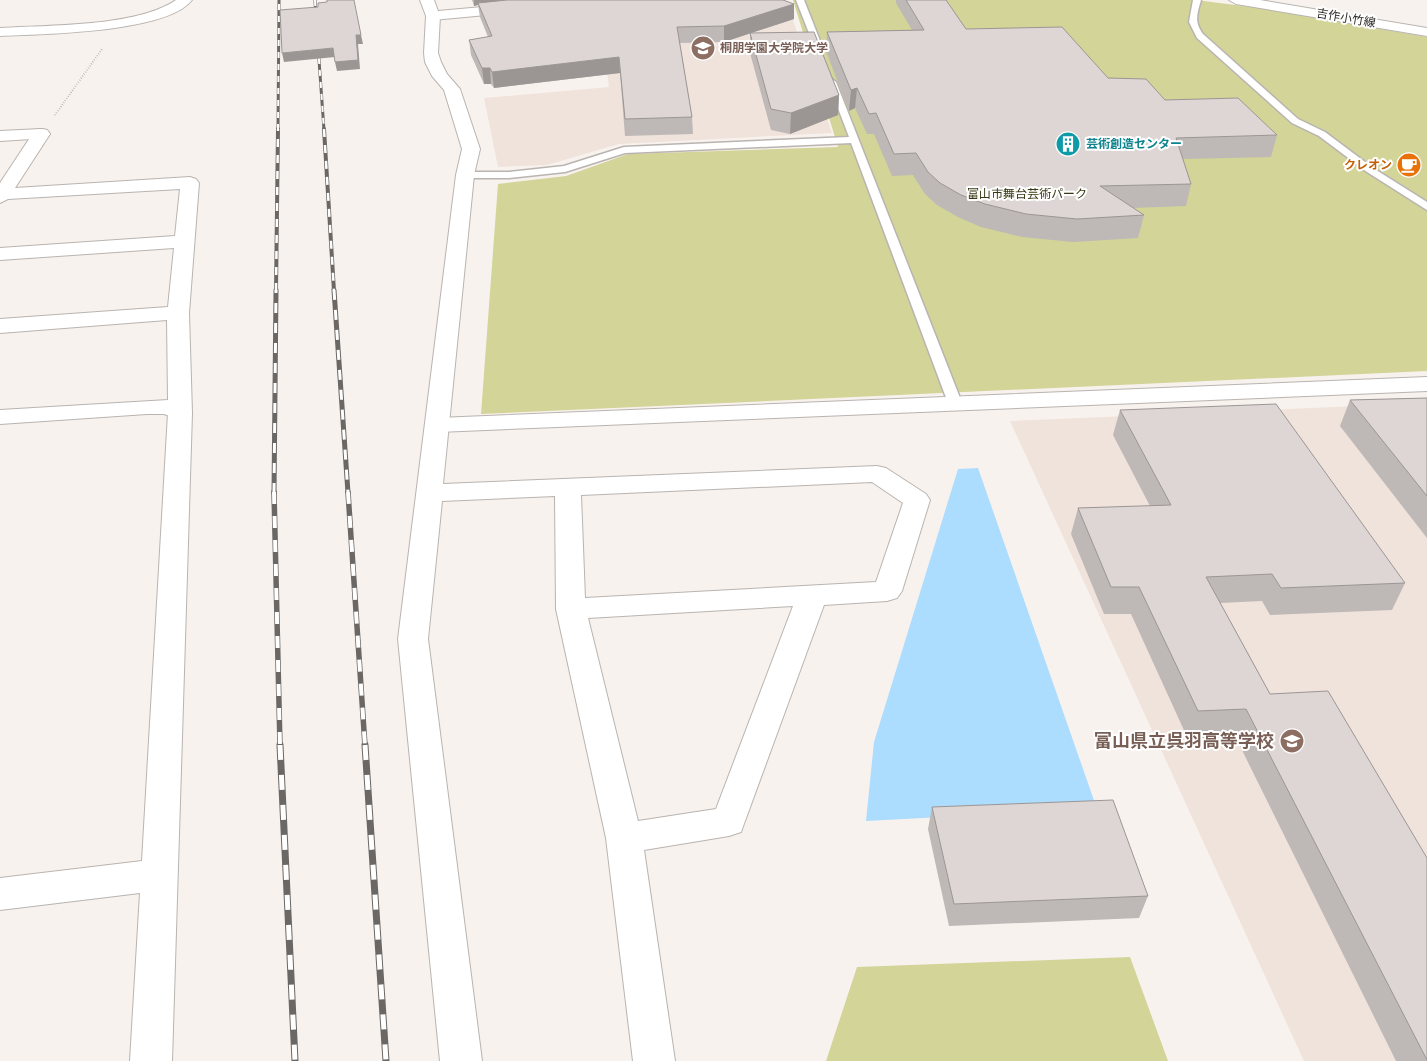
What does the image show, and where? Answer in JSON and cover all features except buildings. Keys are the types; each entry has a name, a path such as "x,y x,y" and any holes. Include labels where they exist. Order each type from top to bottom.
{"street":[{"path":"0,32 121,22 154,16 180,6 185,0"},
{"name":"吉作小竹線","path":"1236,0 1256,1 1427,32"},
{"path":"461,1061 413,639 465,175 471,149 452,89 440,76 433,62 430,8 531,6"},
{"path":"0,136 41,134"},
{"path":"1,194 41,134"},
{"path":"1,194 190,183 178,313 180,413 152,1061"},
{"path":"0,254 185,241"},
{"path":"0,326 178,313"},
{"path":"438,425 955,402 1427,384"},
{"path":"0,418 147,407 168,407 180,413"},
{"path":"430,493 876,474 918,500 888,592 570,609"},
{"path":"568,487 570,609 624,838 654,1061"},
{"path":"624,838 729,822 812,596"},
{"path":"0,894 160,875"}],"lane":[{"path":"800,0 955,402"},
{"path":"1197,0 1192,16 1192,26 1213,48 1295,121 1322,134 1370,170 1427,207"},
{"path":"465,175 509,175 565,169 624,150 855,140"}],"path":[{"path":"41,134 121,22"}],"shaded area":[{"name":"桐朋学園大学院大学","path":"742,0 786,0 832,133 619,144 547,165 498,167 484,98 609,87 598,10"},
{"name":"富山県立呉羽高等学校","path":"1427,403 1427,1061 1304,1061 1010,421"}],"green space":[{"name":"富山市舞台芸術パーク","path":"793,0 1196,0 1274,10 1427,37 1427,371 481,414 498,184 566,176 628,154 838,147"},
{"path":"1130,957 1168,1061 826,1061 857,967"}],"water":[{"path":"978,468 1097,809 866,821 874,742 958,469"}],"railway":[{"path":"278,130 279,0"},
{"path":"315,0 316,21"},
{"path":"318,46 324,130"},
{"path":"276,291 278,129"},
{"path":"324,129 334,291"},
{"path":"274,492 276,290"},
{"path":"334,290 348,493"},
{"path":"274,492 280,746"},
{"path":"348,492 365,746"},
{"path":"280,745 295,1061"},
{"path":"365,745 386,1061"}],"place":[{"name":"桐朋学園大学院大学","path":"703,48"},
{"name":"芸術創造センター","path":"1068,144"},
{"name":"クレオン","path":"1409,165"},
{"name":"富山県立呉羽高等学校","path":"1292,741"}]}
